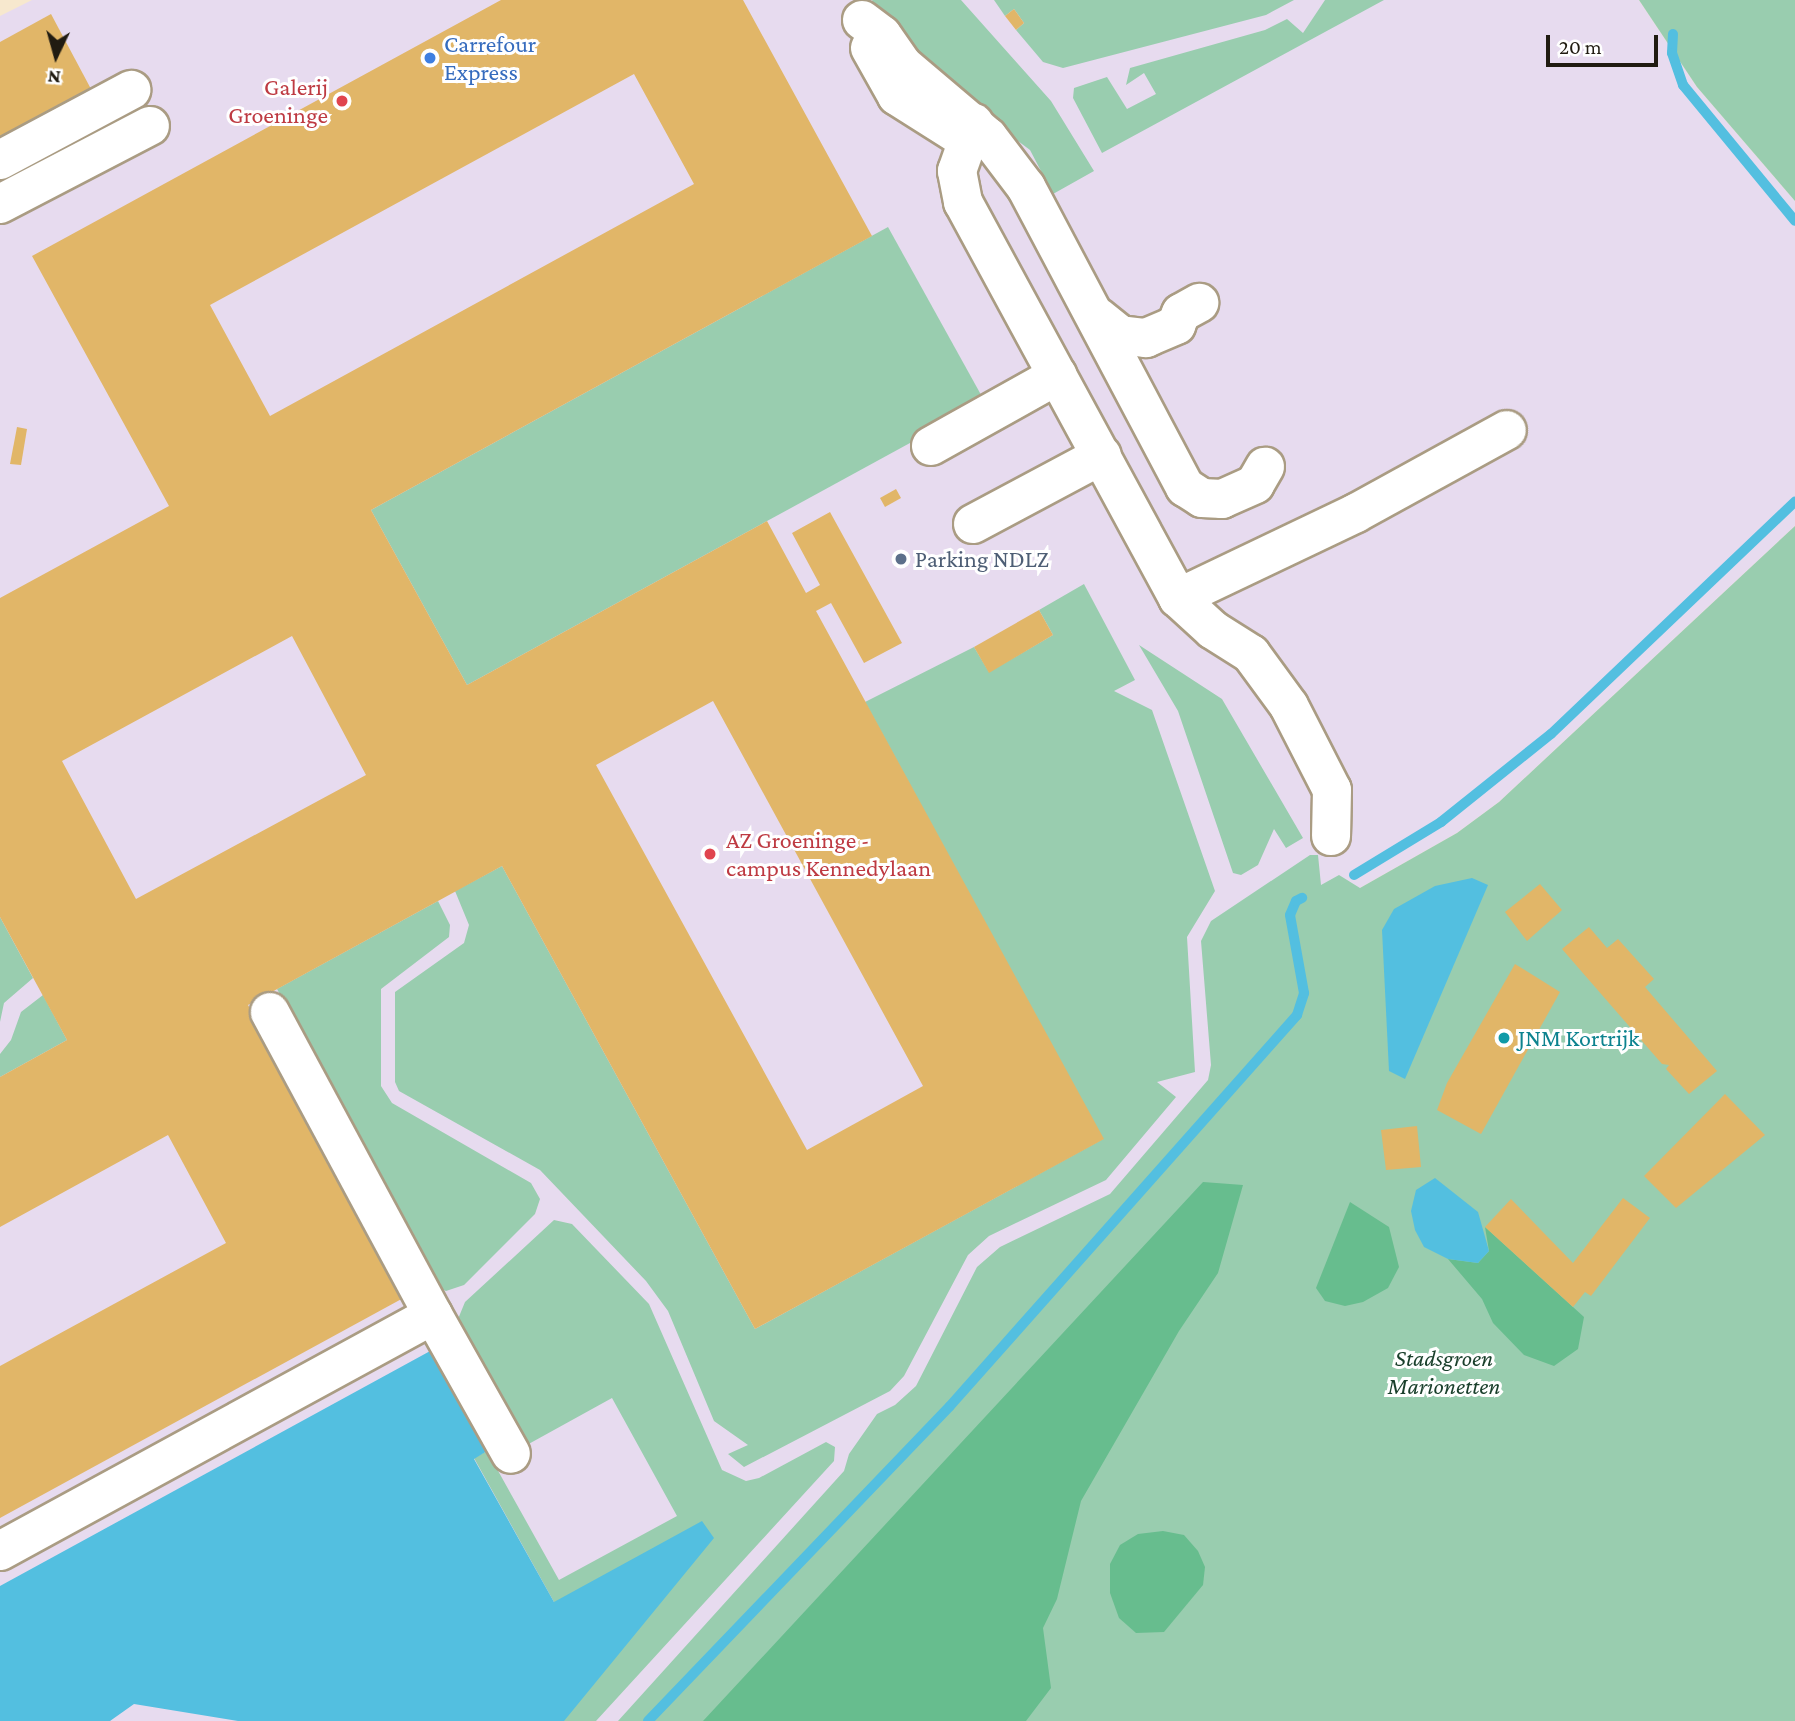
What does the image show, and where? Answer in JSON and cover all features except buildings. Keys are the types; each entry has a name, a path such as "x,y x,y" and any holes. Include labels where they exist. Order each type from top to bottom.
{"lane":[{"path":"857,10 882,35 903,65 970,132 1011,168 1026,187 1144,403 1199,479 1215,482 1274,462"},
{"path":"0,160 131,89"},
{"path":"0,204 150,126"},
{"path":"970,132 957,171 962,202 1178,598 1213,630 1251,654 1289,706 1332,790 1331,836"},
{"path":"1098,317 1123,322 1166,306 1190,308"},
{"path":"930,446 1058,375"},
{"path":"1178,598 1356,513 1507,430"},
{"path":"973,524 1102,456"},
{"path":"270,1012 511,1454"},
{"path":"0,1551 433,1315"}],"shaded area":[{"name":"AZ Groeninge - campus Kennedylaan","path":"32,0 1639,0 1697,87 1795,201 1795,526 1499,802 1457,833 1360,888 1303,993 644,1721 0,1721 0,16"}],"green space":[{"path":"872,0 961,0 1051,101 1094,171 1053,194 1030,150 903,54"},
{"path":"994,0 1294,0 1266,15 1063,68 1043,62 1016,30 1024,23 1014,9 1005,16"},
{"path":"1325,0 1384,0 1102,153 1073,98 1074,88 1107,77 1127,109 1156,94 1144,73 1126,85 1130,68 1265,30 1287,19 1303,33"},
{"path":"1639,0 1795,0 1795,201 1697,87"},
{"path":"888,227 985,402 467,685 371,510"},
{"name":"Stadsgroen Marionetten","path":"1795,526 1795,1721 618,1721 844,1471 849,1454 877,1414 895,1405 916,1386 977,1267 1000,1247 1110,1194 1208,1080 1211,1065 1201,941 1211,921 1310,855 1318,855 1321,885 1339,875 1360,888 1457,833 1499,802"},
{"path":"1084,584 1135,680 1114,691 1152,710 1215,891 1187,937 1195,1072 1157,1082 1176,1097 1106,1180 989,1236 968,1255 904,1376 890,1391 744,1467 728,1454 748,1445 714,1421 668,1311 646,1281 540,1170 399,1091 395,1082 395,992 464,943 469,925 455,891 502,866 755,1329 1103,1139 865,702 974,647 989,672 1053,635 1039,610"},
{"path":"1139,645 1222,699 1303,838 1286,848 1274,829 1258,865 1241,875 1233,873 1178,711"},
{"path":"438,901 450,925 449,937 381,989 381,1086 392,1103 531,1183 540,1199 535,1214 464,1285 446,1291 440,1288 277,989"},
{"path":"0,917 33,978 4,1003 0,1022"},
{"path":"43,995 67,1040 0,1077 0,1054 11,1040 21,1012"},
{"path":"1203,1182 1243,1185 1218,1273 1179,1331 1081,1501 1057,1599 1043,1628 1051,1688 1026,1721 703,1721"},
{"path":"1350,1202 1389,1227 1399,1267 1388,1288 1363,1302 1345,1306 1325,1301 1316,1288"},
{"path":"554,1220 572,1224 649,1304 722,1470 746,1481 759,1478 826,1442 835,1447 834,1461 596,1721 538,1721 554,1602 474,1458 487,1451 559,1580 677,1516 612,1398 525,1446 458,1319 465,1302"},
{"path":"1485,1227 1584,1317 1578,1349 1554,1366 1524,1355 1493,1323 1482,1299 1448,1259 1478,1263 1489,1251"},
{"path":"1163,1531 1184,1535 1198,1551 1205,1567 1203,1585 1164,1632 1136,1633 1119,1618 1110,1593 1110,1564 1120,1545 1138,1534"}],"water":[{"path":"1472,878 1488,885 1405,1079 1389,1071 1382,930 1394,909 1435,886"},
{"path":"1435,1178 1478,1212 1489,1251 1478,1263 1448,1259 1424,1247 1415,1230 1411,1211 1416,1190"},
{"path":"432,1350 487,1451 474,1459 554,1602 702,1521 714,1538 564,1721 238,1721 134,1704 110,1721 0,1721 0,1586"}],"waterway":[{"path":"1673,34 1672,53 1683,85 1795,221"},
{"path":"1354,875 1441,822 1551,734 1795,502"},
{"path":"648,1721 950,1406 1297,1015 1304,993 1290,915 1296,901 1302,898"}],"place":[{"name":"Carrefour Express","path":"430,58"},
{"name":"Galerij Groeninge","path":"342,101"},
{"name":"Parking NDLZ","path":"901,559"},
{"name":"AZ Groeninge - campus Kennedylaan","path":"710,854"},
{"name":"JNM Kortrijk","path":"1504,1038"}]}
